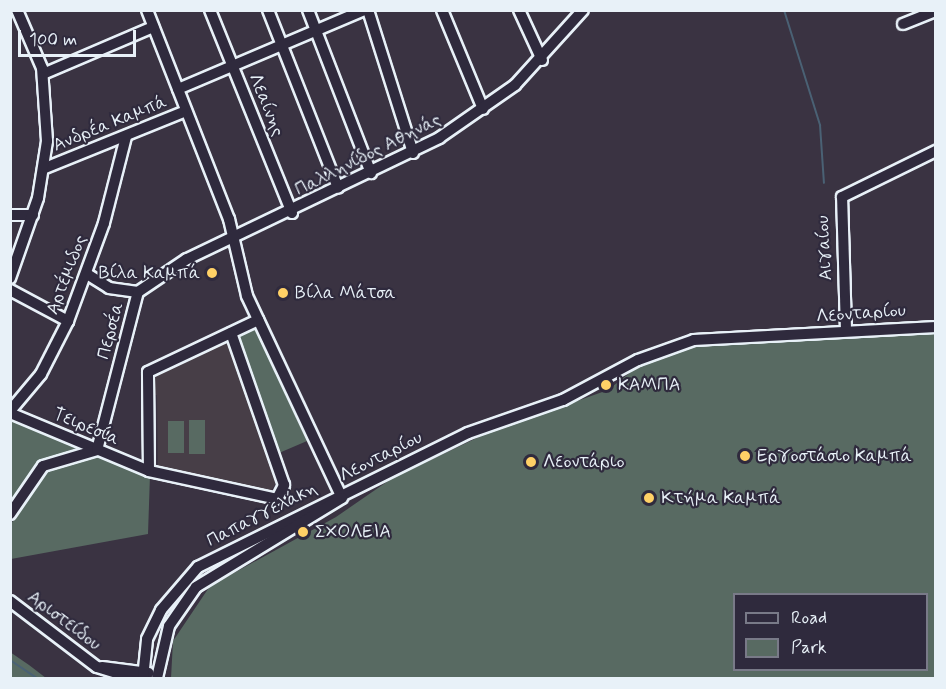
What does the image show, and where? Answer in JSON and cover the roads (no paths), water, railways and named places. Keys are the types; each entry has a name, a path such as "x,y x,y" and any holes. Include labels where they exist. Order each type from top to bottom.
{"street":[{"path":"10,278 33,215 45,168 43,74 17,10"},
{"name":"Λεονταρίου","path":"147,10 235,240 246,292 342,498 468,433 579,393 670,346 721,336 936,327"},
{"name":"Λεαίνης","path":"210,10 291,213"},
{"path":"268,10 338,188"},
{"path":"308,10 371,173"},
{"path":"178,89 366,10 413,153"},
{"path":"442,10 483,110"},
{"path":"519,10 542,60"},
{"name":"Παλληνίδος Αθηνάς","path":"235,240 413,153 483,110 542,60 583,10"},
{"path":"903,24 936,11"},
{"path":"43,74 153,27"},
{"name":"Ανδρέα Καμπά","path":"45,168 186,111"},
{"name":"Αρτέμιδος","path":"10,412 41,374 68,321 87,274 126,137"},
{"name":"Αιγαίου","path":"846,330 842,197 936,151"},
{"path":"10,215 33,215"},
{"name":"Περσέα","path":"97,450 138,292 187,259 235,240"},
{"path":"87,274 109,288 138,292"},
{"path":"10,290 68,321"},
{"path":"149,471 148,372 258,320"},
{"name":"Tειρεσία","path":"10,412 149,471 277,499 284,491 231,333"},
{"path":"10,514 43,466 97,450"},
{"name":"Παπαγγελάκη","path":"143,674 147,639 171,593 198,567 342,498"},
{"name":"Παπαγγελάκη","path":"157,678 169,626 196,587 342,498"},
{"name":"Αριστείδου","path":"10,601 97,667 134,678"},
{"path":"118,667 132,660 147,639"},
{"name":"Αριστείδου","path":"97,667 118,667 157,678"}],"waterway":[{"path":"784,10 820,125 824,183"},
{"path":"10,660 37,678"}],"place":[{"name":"Βίλα Καμπά","path":"212,273"},
{"name":"Βίλα Μάτσα","path":"283,293"},
{"name":"ΚΑΜΠΑ","path":"606,385"},
{"name":"Εργοστάσιο Καμπά","path":"745,456"},
{"name":"Λεοντάριο","path":"531,462"},
{"name":"Kτήμα Καμπά","path":"649,498"},
{"name":"ΣΧΟΛΕΙΑ","path":"303,532"}]}
